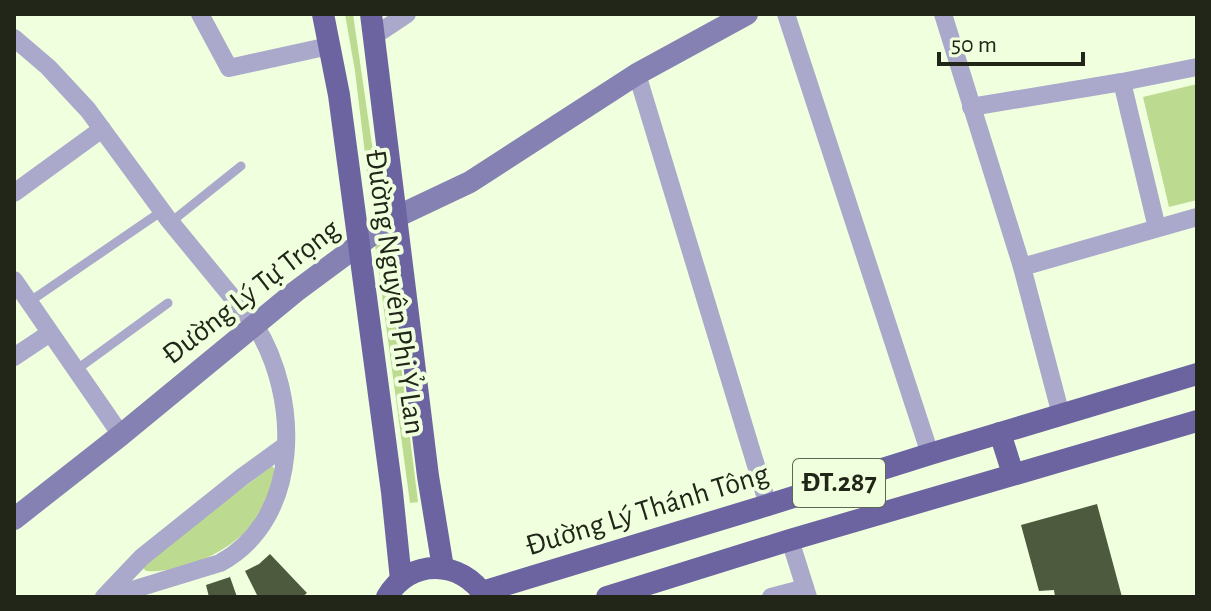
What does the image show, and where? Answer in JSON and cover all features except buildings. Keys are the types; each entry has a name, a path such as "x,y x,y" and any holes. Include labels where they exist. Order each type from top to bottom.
{"main road":[{"name":"Đường Nguyên Phi Ỷ Lan","path":"323,14 339,95 392,492 394,588"},
{"name":"Đường Lý Tự Trọng","path":"14,519 295,292 396,217 470,182 637,74 747,14"},
{"name":"Đường Nguyên Phi Ỷ Lan","path":"372,25 428,476 443,568"},
{"name":"Đường Lý Thánh Tông","path":"483,594 1197,374"},
{"name":"ĐT.287","path":"607,597 1197,421"},
{"path":"1000,433 1013,474"},
{"path":"394,588 415,571 443,568 464,575 483,594"}],"street":[{"path":"200,14 229,68 329,46"},
{"path":"372,25 407,14"},
{"path":"786,14 930,454"},
{"path":"943,14 1022,267 1061,415"},
{"path":"14,38 48,67 88,110 166,217 255,325 267,343 275,364 285,422 284,470 277,494 265,519 249,540 220,563 172,588 106,597"},
{"path":"971,107 1197,67"},
{"path":"637,74 768,505"},
{"path":"1122,82 1157,228"},
{"path":"14,193 102,129"},
{"path":"1022,267 1197,217"},
{"path":"14,280 121,435"},
{"path":"14,357 50,333"},
{"path":"106,597 142,557 286,445"},
{"path":"771,597 806,592 790,540"}],"lane":[{"path":"29,302 166,217 241,166"},
{"path":"76,370 168,303"}],"green space":[{"path":"345,14 353,14 377,179 377,188 373,190 369,187"},
{"path":"1197,84 1197,200 1169,207 1143,97"},
{"path":"382,240 386,246 418,502 410,503 375,244"},
{"path":"272,466 275,474 273,487 252,525 242,535 190,565 160,571 146,571 143,568 154,554"}]}
